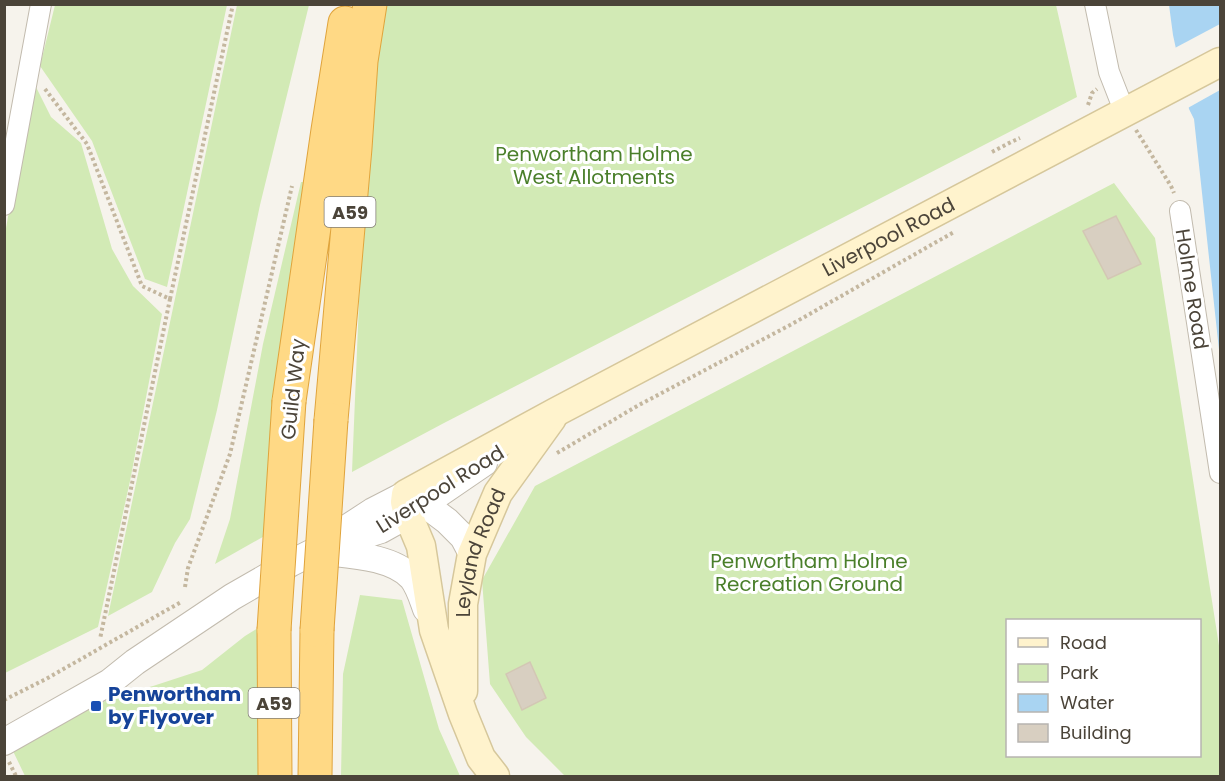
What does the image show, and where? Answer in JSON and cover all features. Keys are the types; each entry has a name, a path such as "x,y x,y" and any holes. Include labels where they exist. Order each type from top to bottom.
{"highway":[{"name":"Guild Way","path":"275,777 274,630 290,401 348,4"},
{"name":"Guild Way","path":"315,777 317,630 331,420 361,61 370,4"}],"main road":[{"name":"Liverpool Road","path":"413,504 556,412 1221,62"},
{"name":"Leyland Road","path":"463,714 463,604 472,554 498,492 556,412"},
{"name":"Leyland Road","path":"413,504 434,630 481,758 495,777"}],"street":[{"path":"4,205 41,4"},
{"path":"1095,4 1109,72 1125,113"},
{"name":"Holme Road","path":"1180,211 1221,473"},
{"path":"413,504 447,521 463,537 472,554"},
{"name":"Liverpool Road","path":"4,742 110,682 135,662 232,597 317,550 381,530 413,504"},
{"path":"317,550 360,555 384,561 409,576 421,594 434,630"}],"path":[{"path":"100,639 233,4"},
{"path":"29,68 87,144 142,286 170,300"},
{"path":"1125,113 1172,186"},
{"path":"185,587 188,568 230,454 292,183"},
{"path":"555,455 639,405 792,324 961,228"},
{"path":"4,700 46,680 101,647"}],"green space":[{"path":"55,5 227,5 167,287 145,279 92,141 40,66"},
{"path":"237,5 309,5 260,205 217,410 190,519 175,543 152,592 108,616"},
{"name":"Penwortham Holme West Allotments","path":"386,5 1056,5 1077,97 352,472 361,253 370,112"},
{"path":"32,79 51,117 81,143 112,249 133,286 162,314 130,481 98,627 5,673 5,234"},
{"path":"301,182 305,182 275,530 215,564 230,519 263,344"},
{"name":"Penwortham Holme Recreation Ground","path":"1114,183 1155,238 1220,652 1220,776 565,776 526,737 490,684 482,580 535,486"},
{"path":"360,595 402,600 439,729 460,776 341,776 343,674"},
{"path":"266,623 263,776 25,776 12,749 115,696 202,670 245,636"}],"water":[{"path":"1169,5 1220,5 1220,359 1194,119 1189,109"}],"pier":[{"path":"1220,24 1220,90 1186,109 1173,49"}],"building":[{"path":"1116,216 1141,264 1108,279 1083,231"},
{"path":"530,662 546,698 522,710 506,674"}],"place":[{"name":"Penwortham by Flyover","path":"96,706"}]}
